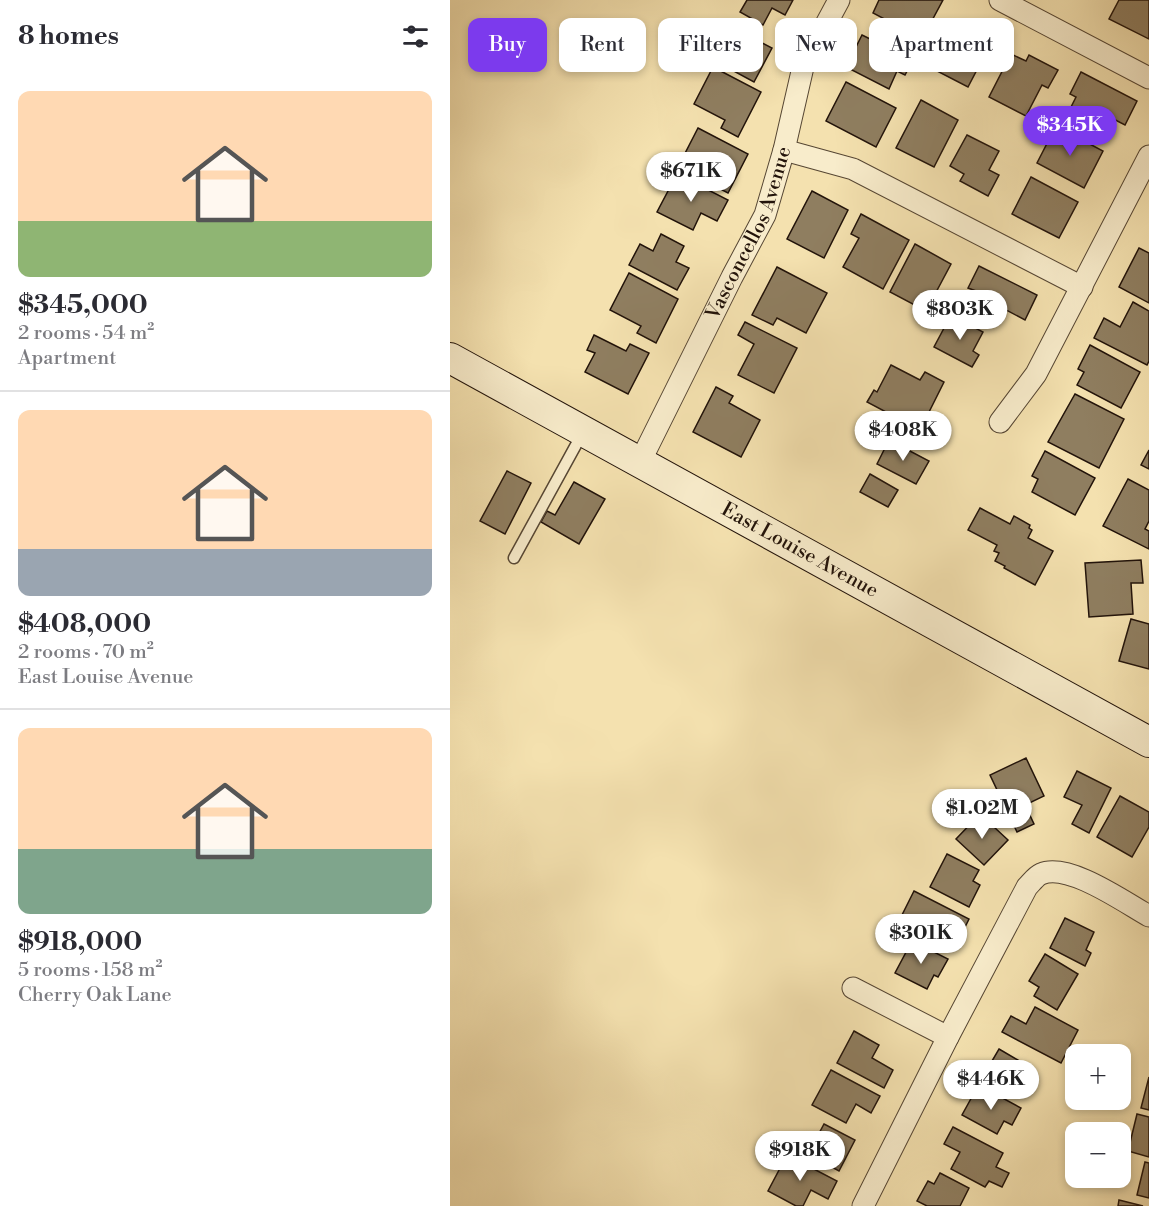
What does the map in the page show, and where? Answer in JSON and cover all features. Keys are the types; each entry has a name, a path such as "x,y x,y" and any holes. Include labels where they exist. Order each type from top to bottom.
{"street":[{"name":"Vasconcellos Avenue","path":"640,462 765,215 784,150 803,67 839,0"},
{"path":"1000,0 1149,78"},
{"path":"784,150 853,169 1082,287"},
{"path":"1000,422 1036,374 1149,156"},
{"name":"East Louise Avenue","path":"450,358 1149,741"},
{"path":"863,1206 1027,887 1040,874 1056,871 1079,877 1149,916"},
{"path":"853,988 948,1037"}],"lane":[{"path":"514,558 584,431"}],"building":[{"path":"747,0 793,0 785,15 772,8 763,25 763,18 751,18 740,12"},
{"path":"879,0 943,0 933,18 882,18 873,13"},
{"path":"1119,0 1149,0 1149,39 1109,19"},
{"path":"862,35 869,38 869,72 897,72 889,89 856,72 857,45"},
{"path":"763,43 772,48 763,65"},
{"path":"1014,55 1026,61 1029,55 1058,70 1048,88 1042,85 1026,116 989,97 1002,72 1014,72"},
{"path":"710,72 723,72 761,92 738,137 721,128 725,120 694,104"},
{"path":"735,72 759,72 754,82"},
{"path":"939,72 976,72 968,87"},
{"path":"1081,72 1137,101 1125,125 1096,110 1089,124 1068,113 1076,97 1070,94"},
{"path":"846,82 896,108 876,147 826,121"},
{"path":"921,100 958,120 934,167 896,148"},
{"path":"1056,126 1103,151 1084,188 1037,163"},
{"path":"698,128 748,154 728,193 678,167"},
{"path":"967,135 999,151 989,170 999,175 988,196 960,181 964,174 950,166"},
{"path":"677,174 728,200 717,221 701,213 693,230 657,212"},
{"path":"1031,177 1078,202 1059,238 1012,214"},
{"path":"812,191 848,210 824,258 787,239"},
{"path":"861,214 909,240 883,289 843,267 859,238 851,234"},
{"path":"661,234 684,246 676,262 689,268 677,290 629,265 640,244 653,251"},
{"path":"915,244 951,264 926,311 890,292"},
{"path":"1139,248 1149,253 1149,303 1119,287"},
{"path":"979,266 1037,295 1025,320 995,304 988,317 968,307 976,291 968,288"},
{"path":"777,267 827,293 806,333 777,318 773,325 752,315"},
{"path":"629,273 678,299 656,343 637,333 641,326 610,310"},
{"path":"1133,302 1149,311 1149,361 1147,365 1094,338 1104,318 1120,327"},
{"path":"951,315 983,332 973,351 979,355 972,367 934,347"},
{"path":"745,322 797,348 774,393 738,375 754,344 738,335"},
{"path":"594,335 626,351 630,344 649,353 628,394 585,372 595,353 587,350"},
{"path":"1090,345 1140,372 1121,408 1077,385 1084,372 1078,369"},
{"path":"891,365 920,380 925,372 944,382 920,430 867,402 874,390 877,392"},
{"path":"716,387 733,396 729,403 760,420 741,457 693,432"},
{"path":"1075,394 1124,419 1099,468 1048,442"},
{"path":"889,440 929,461 916,484 877,464"},
{"path":"1149,450 1149,469 1141,465"},
{"path":"1045,451 1095,478 1075,515 1032,492 1038,479 1032,476"},
{"path":"507,471 531,483 505,534 480,521"},
{"path":"870,474 898,490 888,507 860,492"},
{"path":"1128,479 1149,490 1149,521 1145,529 1149,531 1149,549 1103,526"},
{"path":"574,482 605,499 579,544 541,522 547,511 555,515"},
{"path":"980,508 1010,524 1014,516 1030,525 1029,528 1032,530 1028,538 1053,551 1035,585 995,561 999,553 994,551 997,545 968,530"},
{"path":"1141,560 1143,583 1131,583 1133,614 1089,617 1085,563"},
{"path":"1131,619 1149,624 1149,669 1119,661"},
{"path":"1026,758 1044,796 1025,805 1034,824 1017,832 990,775"},
{"path":"1077,771 1111,788 1089,833 1072,824 1082,805 1064,797"},
{"path":"1120,796 1149,812 1149,827 1132,857 1097,837"},
{"path":"980,814 1008,840 984,865 956,839"},
{"path":"947,854 979,870 973,881 980,885 969,907 930,887"},
{"path":"914,891 969,919 960,937 941,927 933,941 898,923"},
{"path":"1065,918 1094,932 1086,950 1091,953 1085,966 1050,948"},
{"path":"912,941 948,959 938,977 934,975 927,989 895,973"},
{"path":"1045,954 1078,974 1057,1010 1034,996 1039,987 1029,981"},
{"path":"1035,1007 1078,1030 1071,1044 1065,1044 1065,1055 1061,1063 1002,1032 1011,1016 1026,1024"},
{"path":"854,1031 879,1045 872,1058 893,1070 884,1088 837,1063"},
{"path":"999,1049 1028,1066 1011,1095 982,1078"},
{"path":"831,1070 880,1096 871,1113 856,1104 846,1123 812,1105"},
{"path":"1149,1077 1149,1110 1141,1108"},
{"path":"984,1088 1021,1108 1012,1125 1004,1121 997,1134 962,1115 973,1095 978,1098"},
{"path":"1137,1114 1149,1117 1149,1157 1131,1152 1131,1139"},
{"path":"824,1124 855,1140 839,1171 808,1154"},
{"path":"953,1127 1003,1153 996,1167 1009,1173 1002,1187 989,1181 985,1187 951,1169 960,1152 944,1144"},
{"path":"787,1155 837,1181 828,1199 811,1190 803,1206 796,1206 768,1191"},
{"path":"1145,1162 1149,1163 1149,1198 1137,1195"},
{"path":"940,1173 969,1188 960,1206 927,1206 917,1201 928,1181 934,1184"},
{"path":"1119,1200 1143,1206 1118,1206"}]}
